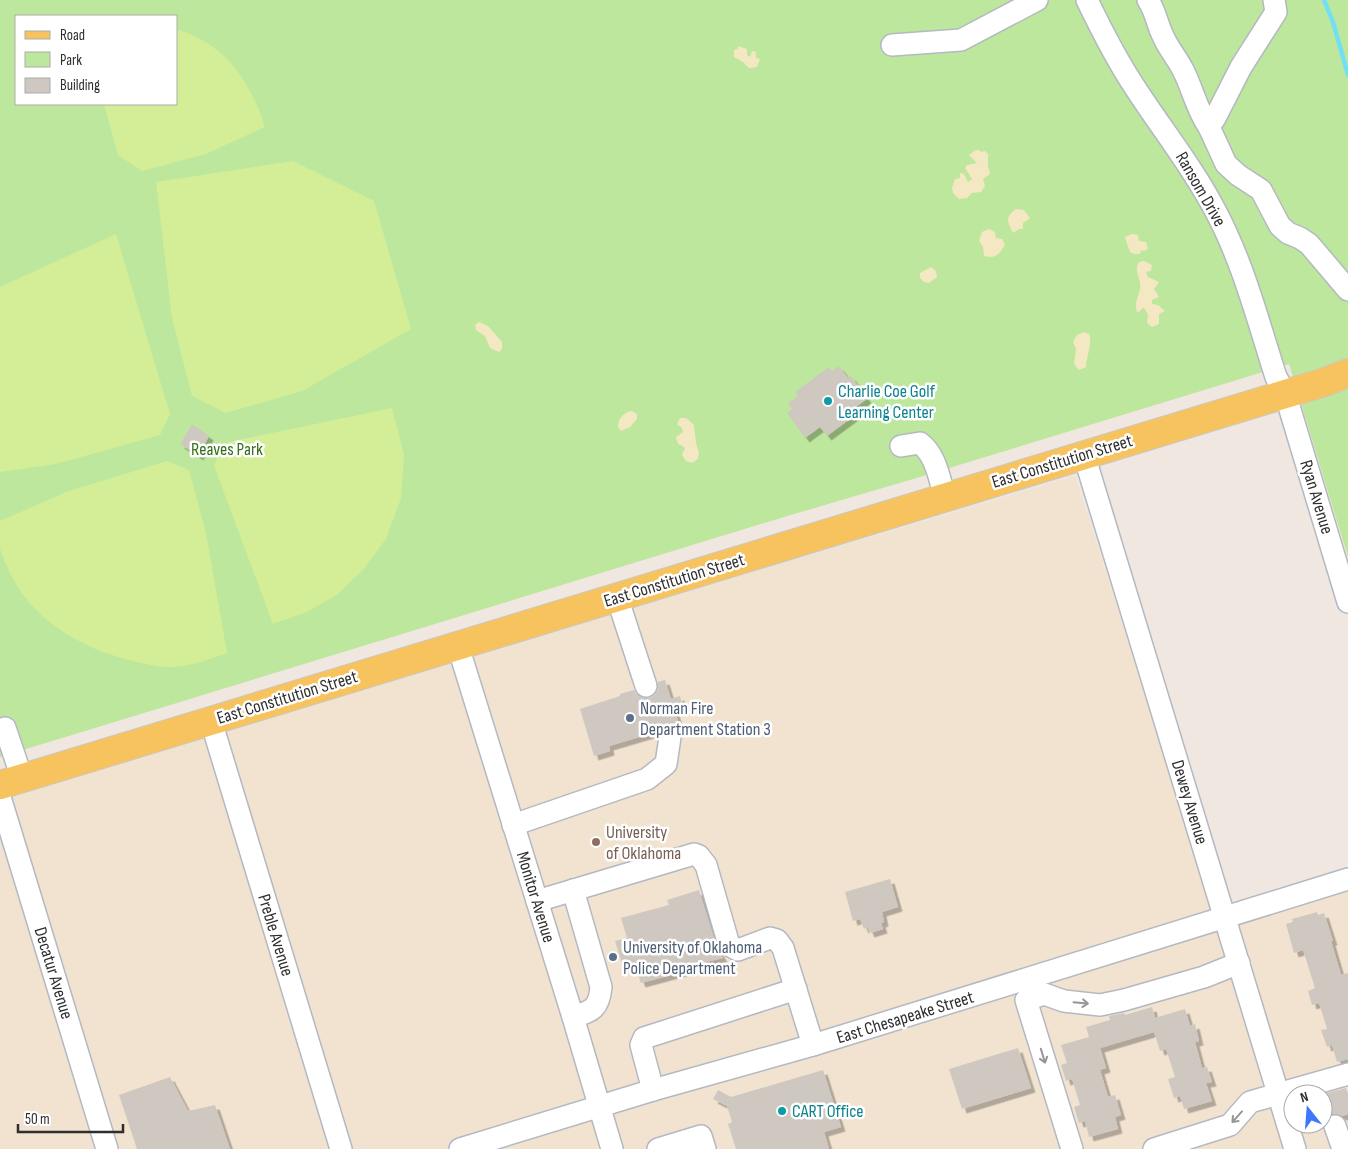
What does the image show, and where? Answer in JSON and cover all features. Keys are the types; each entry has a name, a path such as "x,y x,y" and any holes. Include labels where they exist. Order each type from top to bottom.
{"main road":[{"name":"East Constitution Street","path":"11,782 1325,382 1348,373"}],"street":[{"path":"892,45 961,40 1037,0"},
{"name":"Ransom Drive","path":"1087,0 1133,85 1190,167 1215,210 1235,251 1276,377 1285,393"},
{"path":"1148,0 1162,35 1184,72 1197,109 1226,164 1238,176 1262,190 1280,226 1288,233 1309,244 1316,252"},
{"path":"1208,127 1223,104 1241,67 1276,12 1274,0"},
{"name":"Ryan Avenue","path":"1285,393 1348,602"},
{"path":"900,446 920,443 926,448 935,463 945,497"},
{"name":"Dewey Avenue","path":"1084,455 1295,1149"},
{"path":"617,597 646,686"},
{"name":"Monitor Avenue","path":"458,646 612,1149"},
{"name":"Preble Avenue","path":"210,720 341,1149"},
{"path":"0,730 5,728 11,782"},
{"path":"513,825 647,779 666,764 670,737"},
{"name":"Decatur Avenue","path":"0,797 107,1149"},
{"path":"537,901 694,854 699,856 706,865 730,945 738,950 770,938 777,940 784,948 812,1045"},
{"name":"East Chesapeake Street","path":"460,1149 653,1090 812,1045 1031,988 1225,917 1348,880"},
{"path":"573,890 601,987 600,1001 591,1011 573,1017"},
{"path":"1072,1149 1026,1000 1031,988 1064,1001 1100,1005 1204,977 1239,963"},
{"path":"653,1090 641,1044 644,1038 796,989"},
{"path":"1154,1149 1230,1125 1250,1102 1348,1074"},
{"path":"1335,1126 1343,1149"},
{"path":"661,1149 701,1136 705,1149"}],"shaded area":[{"name":"University of Oklahoma","path":"1075,476 1219,925 1348,888 1348,1149 0,1149 0,796"}],"green space":[{"name":"Reaves Park","path":"0,0 1348,0 1348,557 1289,364 0,757"},
{"path":"178,30 209,44 234,66 252,94 265,127 206,154 142,171 118,155 104,105 178,105"},
{"path":"293,161 374,201 411,329 302,391 226,413 192,396 172,318 156,182"},
{"path":"116,234 170,414 160,435 56,464 0,472 0,287"},
{"name":"Reaves Park","path":"392,408 404,455 401,498 386,539 363,570 338,594 307,612 273,624 214,466 224,443"},
{"path":"167,461 189,470 206,533 227,653 194,664 170,667 145,664 114,656 76,639 58,628 42,616 16,585 0,548 0,521 66,492"}],"sand":[{"path":"738,46 747,49 747,55 750,57 752,51 756,52 756,58 760,59 757,67 749,68 734,57 734,50 738,49"},
{"path":"976,150 985,151 988,154 990,174 983,179 985,186 981,192 972,193 967,198 959,199 953,193 952,188 955,179 960,178 960,173 964,174 968,182 972,179 965,168 967,165 977,163 969,155"},
{"path":"1016,209 1024,210 1030,218 1023,223 1023,229 1013,233 1008,218"},
{"path":"989,229 995,232 996,238 1002,239 1005,245 999,253 992,257 984,256 983,247 979,241 982,232"},
{"path":"1132,234 1138,235 1139,241 1146,242 1148,249 1141,250 1140,254 1130,252 1125,238"},
{"path":"1144,261 1152,265 1151,271 1146,272 1148,277 1159,282 1154,289 1159,297 1152,300 1152,304 1158,305 1165,311 1159,314 1159,324 1152,327 1147,323 1148,315 1145,309 1143,308 1137,312 1136,309 1140,289 1137,266 1139,262"},
{"path":"931,267 936,271 937,277 929,283 924,282 920,278 920,273"},
{"path":"479,322 488,326 502,342 502,349 499,352 490,348 485,336 476,330 475,325"},
{"path":"1084,332 1089,334 1090,346 1086,367 1079,370 1074,364 1076,349 1073,342 1077,335"},
{"path":"632,411 637,414 637,419 630,427 621,431 618,427 620,418"},
{"path":"680,418 686,418 694,425 699,453 698,459 692,463 686,461 682,455 685,448 678,444 676,437 683,432 682,428 677,424"}],"building":[{"name":"Charlie Coe Golf Learning Center","path":"839,366 848,378 851,376 867,399 854,408 858,413 827,436 820,427 805,438 787,413 792,409 788,403 798,396 795,392 829,367 832,371"},
{"path":"192,424 209,436 199,456 180,444"},
{"name":"Norman Fire Department Station 3","path":"665,680 671,699 680,696 683,708 675,711 679,725 666,725 660,731 609,746 610,751 594,756 580,709 634,690 637,695 643,698 650,698 655,695 658,689 658,682"},
{"path":"890,879 898,907 882,912 884,922 881,923 883,929 870,933 867,926 864,929 860,919 853,921 845,892"},
{"name":"University of Oklahoma Police Department","path":"699,890 717,948 723,958 693,965 693,969 641,983 634,964 623,967 615,941 627,938 621,918 669,905 667,900"},
{"path":"1317,912 1318,915 1324,913 1341,975 1348,973 1348,1059 1337,1062 1332,1045 1327,1047 1321,1030 1327,1029 1319,1003 1312,1005 1308,991 1315,988 1303,950 1294,953 1286,924 1293,922 1292,919"},
{"path":"1152,1007 1155,1018 1185,1009 1190,1026 1195,1024 1199,1041 1195,1042 1202,1068 1207,1067 1212,1082 1206,1083 1212,1101 1184,1109 1180,1096 1174,1098 1168,1079 1175,1077 1166,1049 1160,1051 1154,1032 1100,1048 1106,1068 1100,1070 1108,1097 1115,1095 1121,1115 1115,1117 1118,1129 1089,1137 1085,1121 1079,1123 1074,1107 1080,1105 1072,1079 1066,1081 1061,1065 1067,1063 1061,1045 1089,1037 1086,1027 1110,1020 1109,1016 1124,1013 1125,1015"},
{"path":"1018,1048 1031,1088 962,1109 949,1069"},
{"name":"CART Office","path":"823,1070 841,1127 824,1132 829,1149 736,1149 728,1124 732,1122 727,1106 713,1099 718,1090 731,1097"},
{"path":"170,1077 188,1111 215,1105 230,1149 137,1149 119,1095"},
{"path":"1346,1088 1348,1094 1348,1114 1342,1116 1333,1114 1333,1091"}],"waterway":[{"path":"1324,0 1333,22 1348,75"}],"place":[{"name":"Charlie Coe Golf Learning Center","path":"828,401"},
{"name":"Norman Fire Department Station 3","path":"630,718"},
{"name":"University of Oklahoma","path":"596,842"},
{"name":"University of Oklahoma Police Department","path":"613,957"},
{"name":"CART Office","path":"782,1111"}]}
